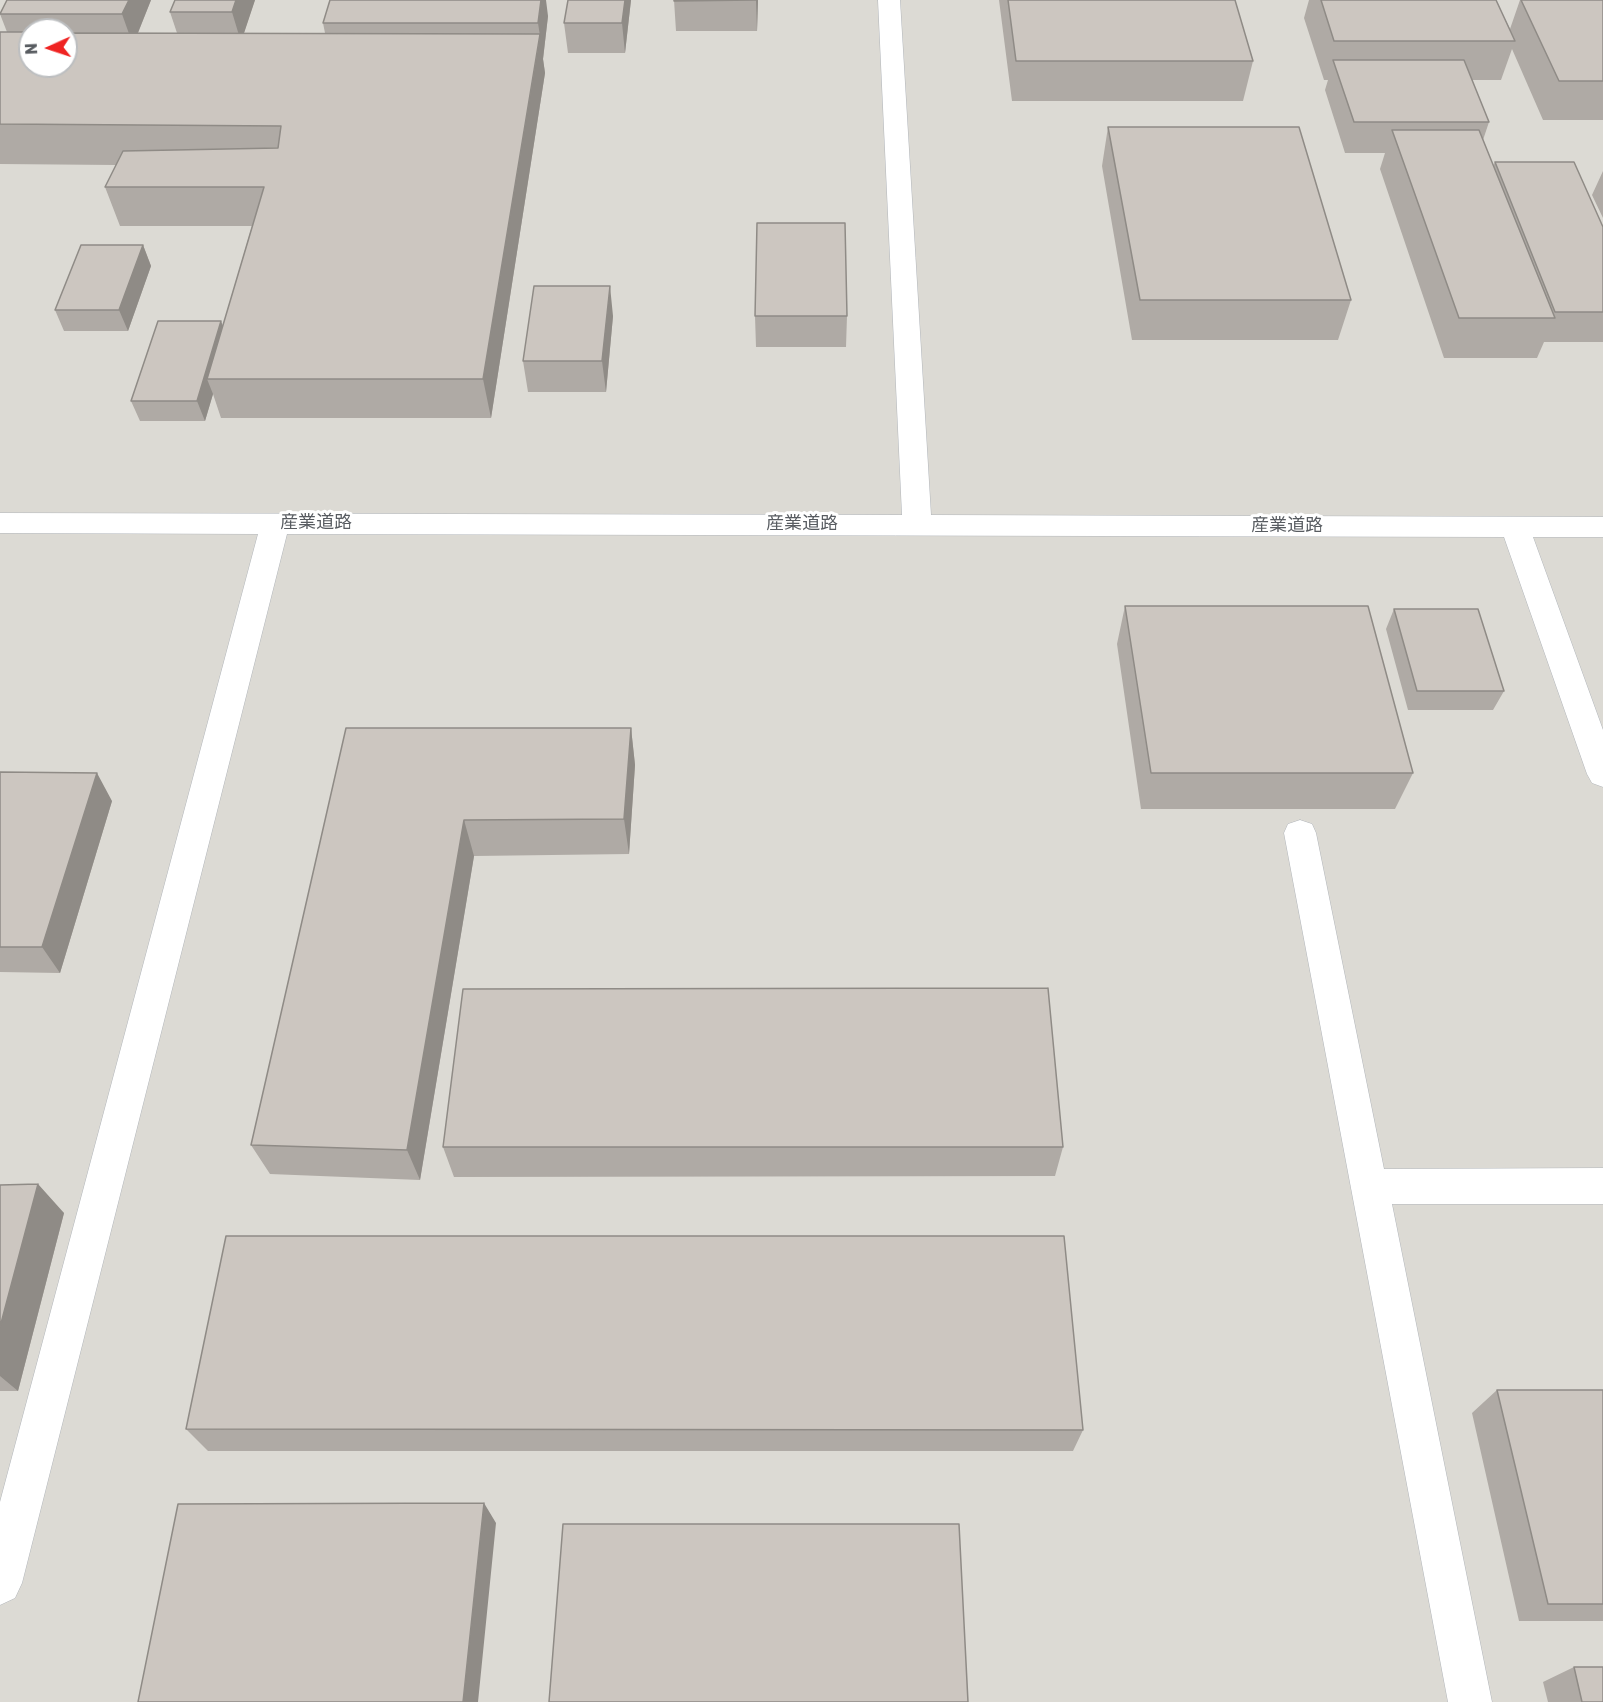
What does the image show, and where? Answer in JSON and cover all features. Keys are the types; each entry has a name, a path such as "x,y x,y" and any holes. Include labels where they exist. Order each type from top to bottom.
{"street":[{"path":"890,0 917,525"},
{"name":"産業道路","path":"0,523 1603,527"},
{"path":"0,1583 275,523"},
{"path":"1515,527 1603,774"},
{"path":"1300,833 1470,1702"},
{"path":"1369,1187 1603,1186"}],"shaded area":[{"path":"0,0 1603,0 1603,1702 0,1702"}],"building":[{"path":"7,0 129,0 122,14 0,14"},
{"path":"175,0 236,0 232,12 170,12"},
{"path":"330,0 541,0 538,23 323,23"},
{"path":"568,0 625,0 622,23 564,23"},
{"path":"674,0 756,0 674,1"},
{"path":"1008,0 1235,0 1253,61 1016,61"},
{"path":"1321,0 1496,0 1515,41 1334,41"},
{"path":"1521,0 1603,0 1603,81 1559,81"},
{"path":"0,32 18,32 18,78 78,78 78,33 540,34 483,379 207,379 264,187 105,187 123,151 278,148 281,126 0,124"},
{"path":"1333,60 1464,60 1489,122 1354,122"},
{"path":"1108,127 1299,127 1351,300 1140,300"},
{"path":"1392,130 1479,130 1555,318 1459,318"},
{"path":"1495,162 1574,162 1603,227 1603,312 1555,312"},
{"path":"757,223 845,223 847,316 755,316"},
{"path":"81,245 143,245 119,310 55,310"},
{"path":"534,286 610,286 602,361 523,361"},
{"path":"158,321 221,321 197,401 131,401"},
{"path":"1125,606 1368,606 1413,773 1151,773"},
{"path":"1394,609 1478,609 1504,691 1417,691"},
{"path":"346,728 631,728 624,819 464,820 407,1150 251,1145"},
{"path":"0,772 97,773 42,947 0,947"},
{"path":"1048,988 1063,1147 443,1147 463,989"},
{"path":"38,1184 0,1327 0,1185"},
{"path":"226,1236 1064,1236 1083,1430 186,1429"},
{"path":"1497,1390 1603,1390 1603,1604 1548,1604"},
{"path":"484,1503 463,1702 138,1702 178,1504"},
{"path":"563,1524 959,1524 968,1702 549,1702"},
{"path":"1574,1667 1603,1667 1603,1702 1582,1702"}]}
